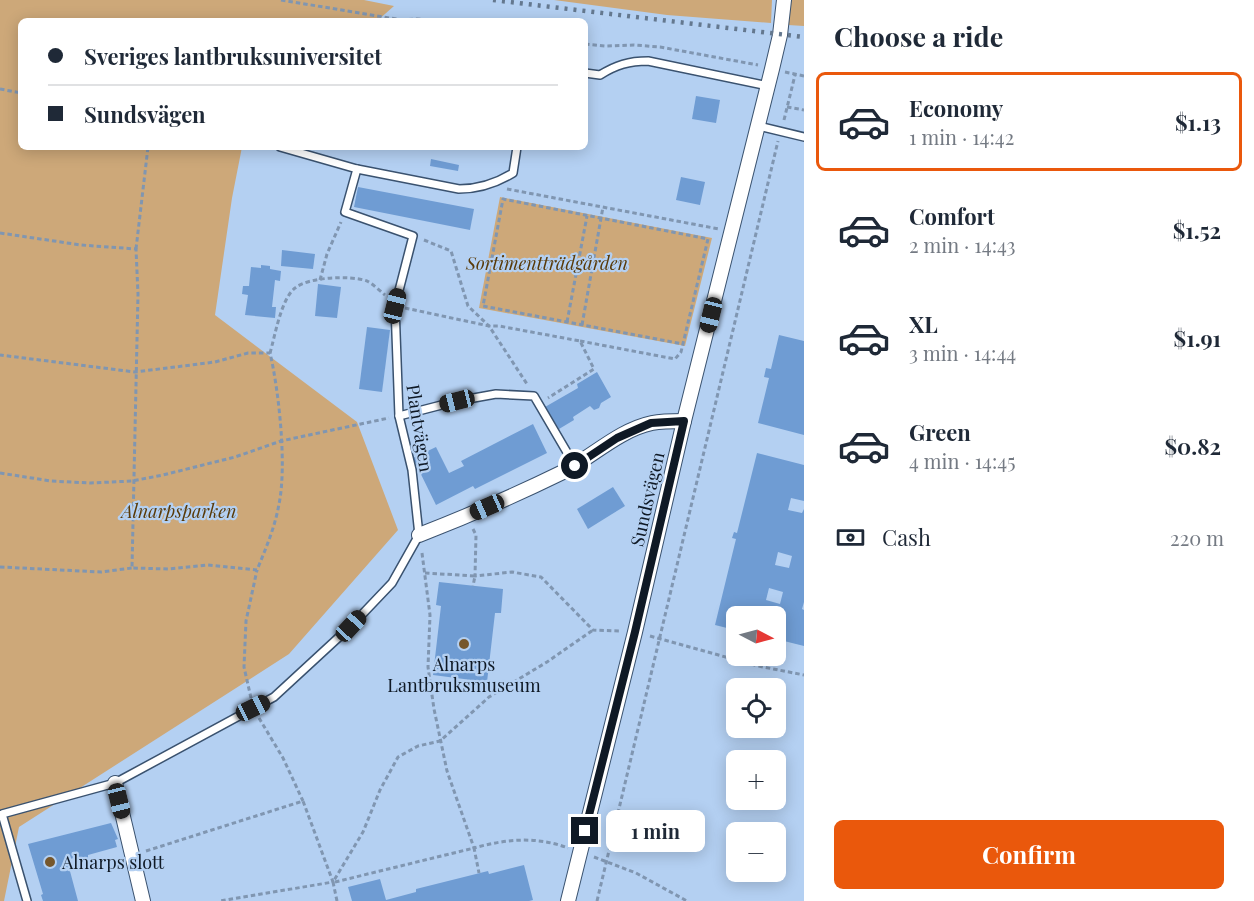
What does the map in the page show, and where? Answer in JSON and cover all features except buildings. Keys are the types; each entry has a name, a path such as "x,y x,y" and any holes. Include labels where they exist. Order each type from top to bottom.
{"street":[{"name":"Sundsvägen","path":"568,901 768,86 780,35 784,0"},
{"path":"419,535 467,516 575,466 617,438 651,423 684,421"},
{"path":"115,783 143,901"}],"lane":[{"path":"588,73 600,75 615,66 630,61 648,61 768,86"},
{"path":"758,126 804,137"},
{"path":"290,150 357,169 459,189 476,189 499,182 513,173 517,150"},
{"path":"357,169 345,212 413,236"},
{"name":"Plantvägen","path":"413,236 395,306 399,416 412,470 419,535"},
{"path":"399,416 496,394 534,396 575,466"},
{"path":"27,901 2,814 115,783 274,697 351,626 392,583 419,535"}],"path":[{"path":"280,0 383,18"},
{"path":"588,44 660,47 750,63 804,76"},
{"path":"597,901 658,638 795,75"},
{"path":"0,89 18,92"},
{"path":"787,107 804,110"},
{"path":"132,568 138,294 136,249 148,150"},
{"path":"499,182 504,189 732,231"},
{"path":"522,203 524,192"},
{"path":"413,236 452,251 468,306 489,326 675,359 681,352 683,344 708,239 503,199 483,306 683,344"},
{"path":"582,325 603,207"},
{"path":"320,280 327,254 345,212"},
{"path":"567,322 587,216"},
{"path":"0,233 81,245 136,249"},
{"path":"539,404 594,369 580,341"},
{"path":"0,355 135,372 215,362 248,353 270,353 283,472 279,504 271,535 257,570 246,621 244,668 253,708 283,758 303,801 333,882 337,901"},
{"path":"0,473 91,483 135,480 235,457 281,441 399,416"},
{"path":"467,516 476,535 473,586"},
{"path":"419,535 430,615 428,667 440,741 447,771 474,848 479,873"},
{"path":"0,567 100,572 132,568 169,569 208,565 257,570"},
{"path":"425,573 475,576 512,572 540,577 594,630"},
{"path":"333,882 363,832 380,790 398,757 418,746 440,741 489,697 594,630 635,632 758,666 804,675"},
{"path":"133,855 303,801"},
{"path":"220,901 333,882 497,842 530,839 556,844 607,861 636,873 687,901"}],"green space":[{"name":"Alnarpsparken","path":"0,0 364,0 394,6 380,18 18,18 18,150 241,150 215,315 357,422 398,530 289,654 19,827 4,901 0,901"},
{"path":"554,0 772,0 771,23 667,15"},
{"path":"789,0 804,0 804,26 788,25"},
{"name":"Sortimentträdgården","path":"500,197 712,238 685,346 479,308"}],"railway":[{"path":"493,0 804,37"}],"place":[{"name":"Alnarps Lantbruksmuseum","path":"464,644"},
{"name":"Alnarps slott","path":"50,862"}],"route":[{"path":"575,466 617,438 651,423 684,421 635,632 585,831"}]}
